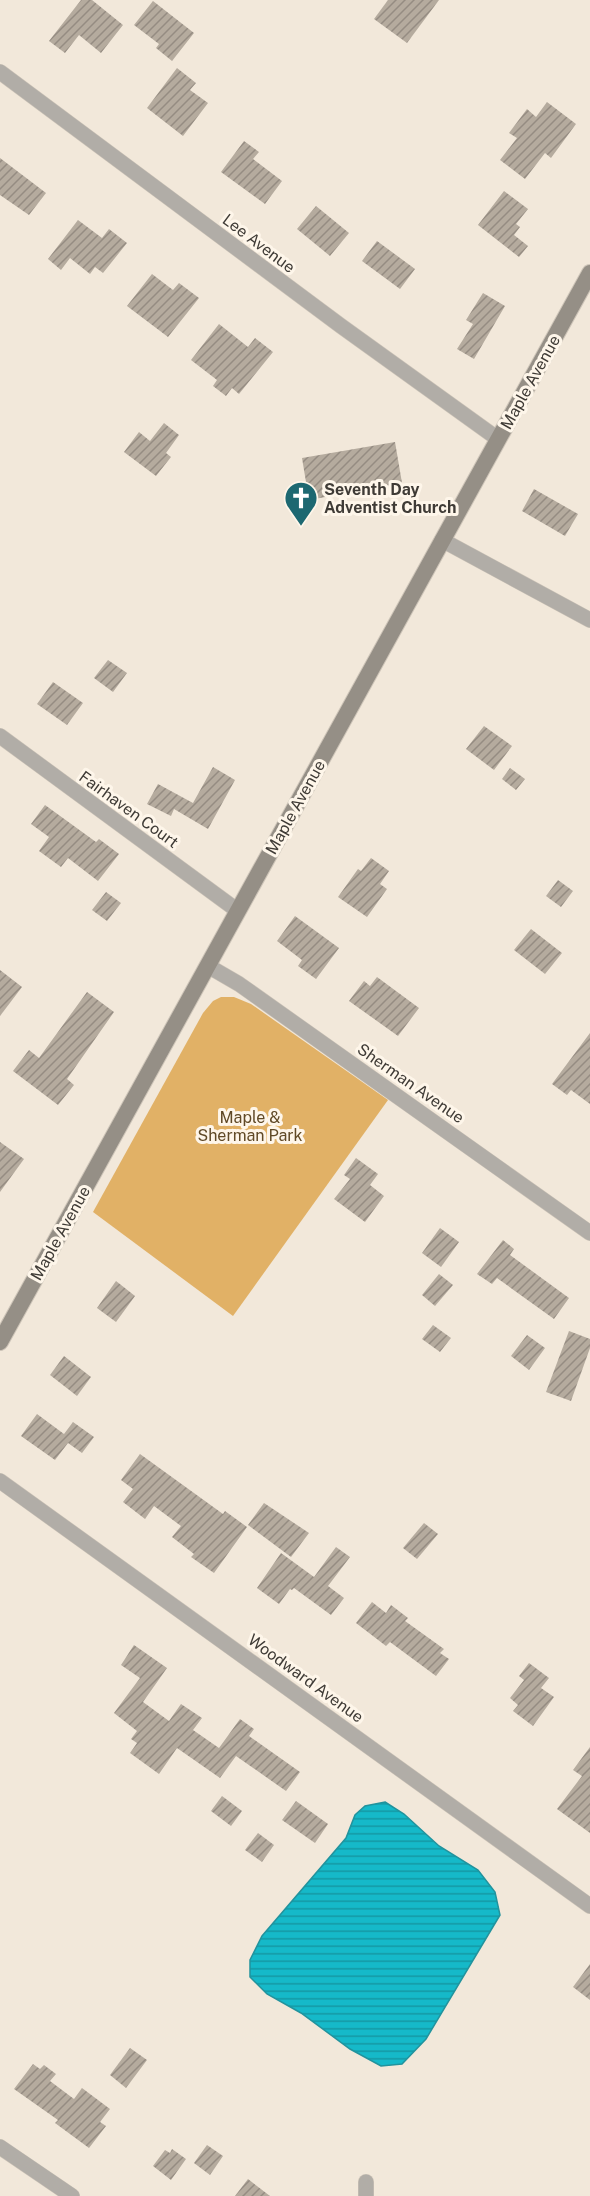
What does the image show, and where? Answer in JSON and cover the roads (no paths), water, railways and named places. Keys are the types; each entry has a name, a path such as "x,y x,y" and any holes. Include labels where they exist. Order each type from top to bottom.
{"main road":[{"name":"Maple Avenue","path":"0,1342 590,273"}],"street":[{"name":"Lee Avenue","path":"0,72 332,319 498,438"},
{"path":"442,540 590,620"},
{"name":"Fairhaven Court","path":"0,736 238,910"},
{"name":"Sherman Avenue","path":"208,966 239,984 590,1233"},
{"name":"Woodward Avenue","path":"0,1481 590,1906"},
{"path":"0,2146 72,2196"}],"water":[{"path":"385,1802 404,1814 439,1846 478,1870 495,1892 500,1915 426,2039 402,2064 381,2066 350,2049 301,2013 267,1994 250,1977 250,1960 262,1936 346,1838 355,1815 365,1806"}],"place":[{"name":"Seventh Day Adventist Church","path":"301,527"}],"park label":[{"name":"Maple & Sherman Park","path":"250,1126"}]}
